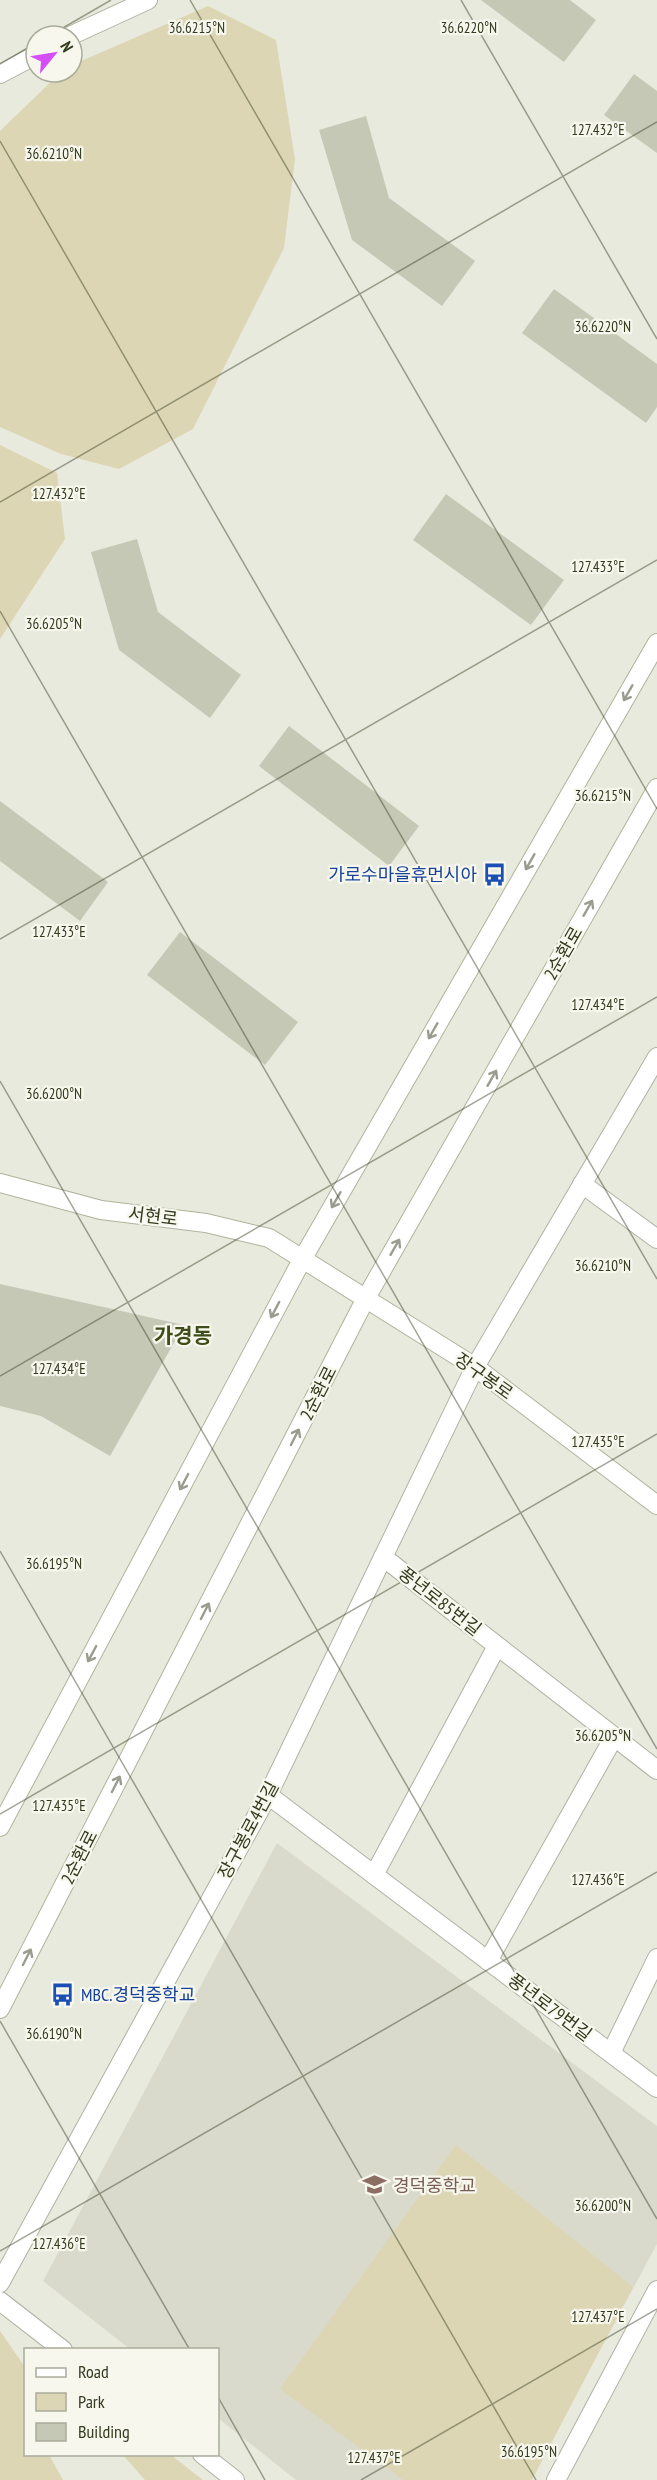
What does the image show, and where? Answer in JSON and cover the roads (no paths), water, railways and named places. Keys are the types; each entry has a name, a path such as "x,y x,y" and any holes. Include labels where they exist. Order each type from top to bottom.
{"street":[{"path":"84,29 145,0"},
{"path":"0,74 24,61"},
{"path":"0,1827 303,1258 657,643"},
{"name":"2순환로","path":"0,2009 366,1298 657,788"},
{"name":"장구봉로4번길","path":"0,2283 268,1795 475,1367 657,1057"},
{"name":"서현로","path":"0,1183 101,1210 206,1223 269,1238 303,1258"},
{"path":"582,1184 657,1239"},
{"name":"장구봉로","path":"303,1258 475,1367 657,1505"},
{"name":"풍년로85번길","path":"383,1557 657,1770"},
{"name":"풍년로85번길","path":"374,1875 497,1646"},
{"path":"488,1961 614,1737"},
{"name":"풍년로79번길","path":"268,1795 657,2088"},
{"name":"풍년로79번길","path":"611,2053 657,1958"},
{"path":"556,2480 657,2290"},
{"path":"0,2301 62,2348"},
{"path":"205,2456 235,2480"}],"place":[{"name":"가로수마을휴먼시아","path":"495,874"},
{"name":"MBC.경덕중학교","path":"63,1994"},
{"name":"경덕중학교","path":"375,2185"}],"district":[{"name":"가경동","path":"183,1335"}]}
